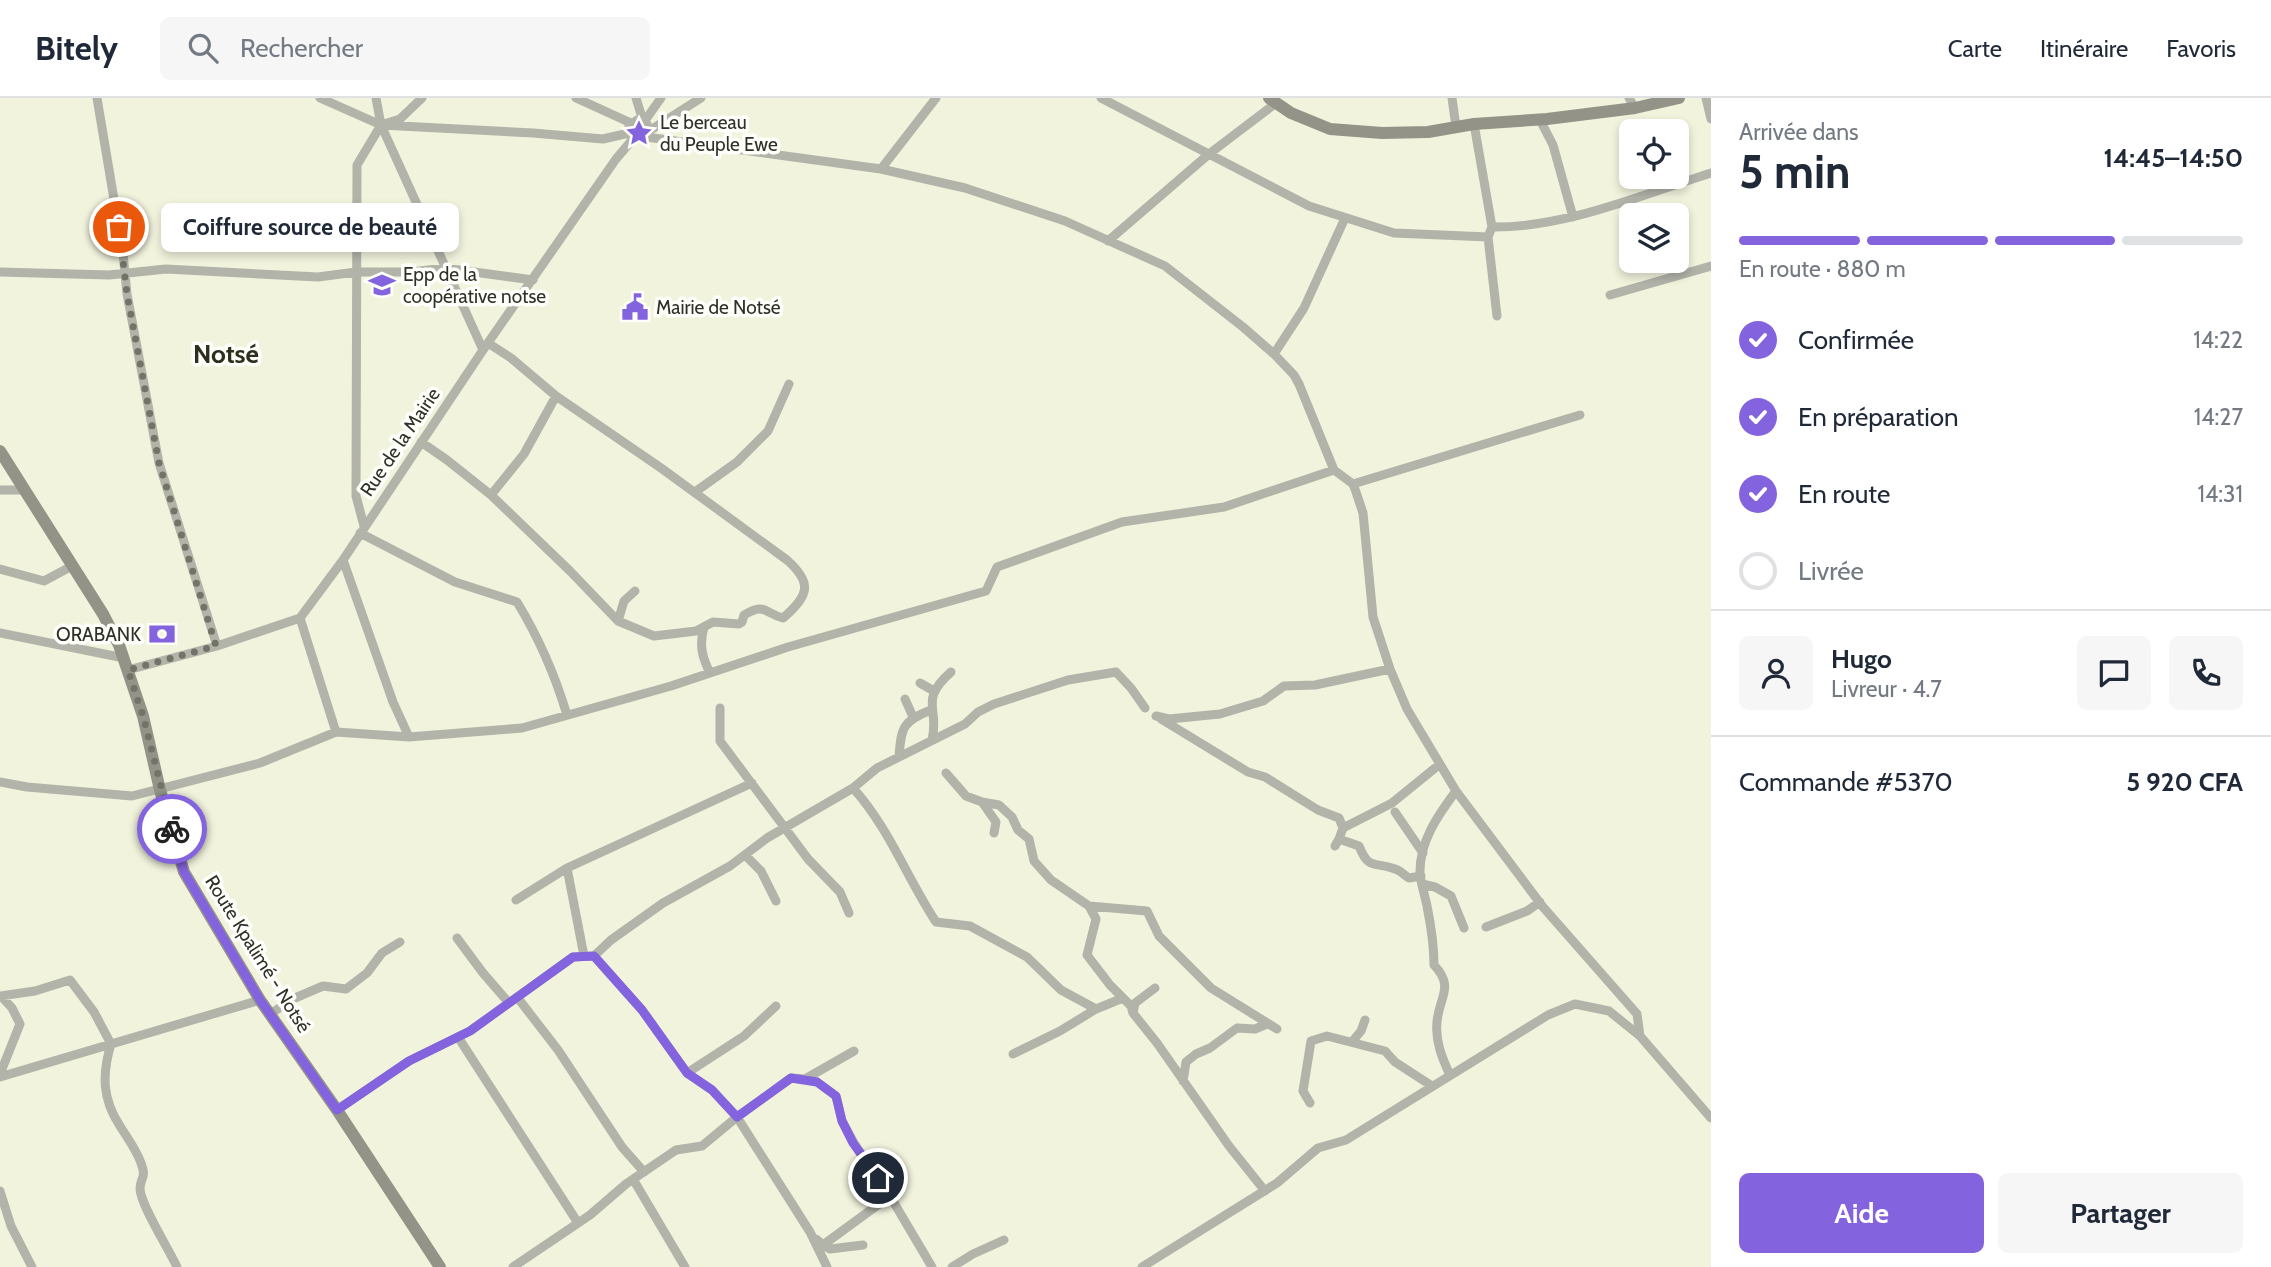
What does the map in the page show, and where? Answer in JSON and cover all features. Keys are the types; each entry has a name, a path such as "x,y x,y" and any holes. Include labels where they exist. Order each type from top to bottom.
{"main road":[{"path":"1273,100 1291,113 1330,129 1382,133 1429,132 1474,124 1540,120 1632,103 1679,98"},
{"name":"Route Kpalimé - Notsé","path":"0,452 103,614 126,664 143,716 160,790 184,872 260,1000 337,1110 440,1267"}],"street":[{"path":"97,98 159,463 216,646"},
{"path":"320,98 381,125 533,132 603,139 631,132 637,120 643,121"},
{"path":"376,98 381,125 444,268 485,346 511,359 556,396 695,492 787,560 805,580 804,594 800,602 783,618 759,608 744,615 742,622 738,624 713,622 696,631 654,636 618,621 491,495 421,442"},
{"path":"422,98 400,119 381,125 357,165 356,496 362,530 455,582 517,602 537,634 557,681 567,715"},
{"path":"576,98 631,132 640,141 701,98"},
{"path":"636,98 648,134"},
{"path":"643,121 661,98"},
{"path":"881,169 936,98"},
{"path":"1101,98 1309,206 1394,233 1488,237"},
{"path":"1451,98 1456,127"},
{"path":"1706,98 1711,119"},
{"path":"1108,241 1273,100"},
{"path":"1540,120 1553,145 1573,217"},
{"path":"1474,124 1492,227 1488,237 1497,316"},
{"name":"Rue de la Mairie","path":"300,618 616,159 631,132"},
{"path":"648,134 881,169 965,188 1065,221 1165,266 1274,355 1294,374 1334,470 1353,484 1363,513 1373,617 1407,709 1456,791 1540,902 1637,1014 1640,1036"},
{"path":"1492,227 1515,227 1573,217 1711,173"},
{"path":"1274,355 1304,309 1345,218"},
{"path":"1610,295 1711,266"},
{"path":"0,272 109,275 166,269 318,277 356,272 412,272 444,268 533,280"},
{"path":"695,492 737,462 751,445 768,431 789,384"},
{"path":"491,495 524,454 556,396"},
{"path":"1353,484 1580,415"},
{"path":"0,782 27,787 132,796 260,763 336,732 409,737 522,728 710,673 788,647 986,591 997,567 1122,522 1224,507 1334,470"},
{"path":"1,492 24,490"},
{"path":"343,559 393,702 409,737"},
{"path":"0,569 44,581 72,566"},
{"path":"618,621 624,601 635,591"},
{"path":"0,634 126,664 216,646 300,618 336,732"},
{"path":"704,627 701,642 703,658 710,673"},
{"path":"1343,828 1339,818 1318,810 1265,777 1248,772 1157,716 1169,719 1220,714 1263,701 1284,687 1315,685 1390,668"},
{"path":"932,740 931,710 934,691 937,684 951,671"},
{"path":"337,1110 409,1061 470,1031 573,957 589,956 663,903 730,866 785,828 853,788 877,768 965,724 978,712 994,704 1068,680 1116,672 1145,708"},
{"path":"920,684 934,691"},
{"path":"905,699 913,717"},
{"path":"720,708 720,741 808,859 840,892 849,913"},
{"path":"899,757 901,730 913,717 931,710"},
{"path":"1440,764 1392,803 1343,828 1337,843 1359,846 1364,860 1370,864 1398,869 1409,878 1422,880 1451,896 1464,928"},
{"path":"946,773 966,796 999,805 1012,817 1018,830 1029,839 1034,861 1051,880 1089,906 1096,919 1087,956 1131,1006 1133,1013 1229,1146 1265,1191"},
{"path":"516,900 567,868 752,783"},
{"path":"853,788 869,806 936,922 970,926 1027,957 1061,990 1096,1009"},
{"path":"1450,1075 1439,1053 1437,1022 1446,986 1444,975 1434,965 1433,938 1422,880 1423,853 1428,834 1437,816 1456,791"},
{"path":"982,802 996,822 994,833"},
{"path":"1395,812 1423,853"},
{"path":"745,855 761,871 776,901"},
{"path":"567,868 589,956 642,1010 687,1073 712,1090 737,1117 810,1232 827,1267"},
{"path":"1427,902 1440,889"},
{"path":"1486,927 1527,911 1540,902"},
{"path":"1089,906 1147,911 1159,936 1211,988 1277,1029"},
{"path":"457,938 483,973 513,1000 558,1050 622,1147 644,1172"},
{"path":"270,1014 295,998 323,986 346,989 367,973 382,953 400,942"},
{"path":"1,996 35,991 70,980 94,1012 111,1044 105,1063 105,1096 118,1124 136,1149 145,1173 140,1188 177,1267"},
{"path":"1133,1013 1135,1003 1155,988"},
{"path":"0,1075 20,1024 12,1008 1,996"},
{"path":"1013,1054 1060,1031 1096,1009 1123,998"},
{"path":"0,1075 260,1000"},
{"path":"1142,1267 1265,1191 1318,1149 1346,1140 1548,1015 1575,1004 1609,1012 1640,1036 1711,1118"},
{"path":"687,1073 744,1036 776,1006"},
{"path":"1352,1042 1361,1031 1365,1020"},
{"path":"1183,1082 1186,1062 1196,1054 1210,1048 1237,1028 1255,1029 1267,1024"},
{"path":"1310,1103 1303,1091 1311,1041 1327,1036 1385,1051 1395,1062 1432,1086"},
{"path":"458,1037 578,1223"},
{"path":"805,1079 854,1051"},
{"path":"513,1267 578,1223 633,1179 676,1150 702,1146 791,1078 817,1082 836,1096 842,1121 853,1143 890,1196 932,1267"},
{"path":"633,1179 685,1267"},
{"path":"0,1191 11,1226 32,1267"},
{"path":"823,1245 890,1196"},
{"path":"810,1232 830,1249 863,1245"},
{"path":"952,1267 1004,1240"}],"way so far":[{"path":"119,227 127,294 159,463 216,646 128,670 143,716 172,829"}],"place":[{"name":"Le berceau du Peuple Ewe","path":"639,133"},
{"name":"Coiffure source de beauté","path":"119,227"},
{"name":"Epp de la coopérative notse","path":"382,285"},
{"name":"Mairie de Notsé","path":"635,307"},
{"name":"ORABANK","path":"162,634"}],"district":[{"name":"Notsé","path":"226,354"}],"route":[{"path":"172,829 184,872 260,1000 337,1110 409,1061 470,1031 573,957 594,956 642,1010 687,1073 712,1090 737,1117 791,1078 817,1082 836,1096 842,1121 853,1143 878,1178"}]}
